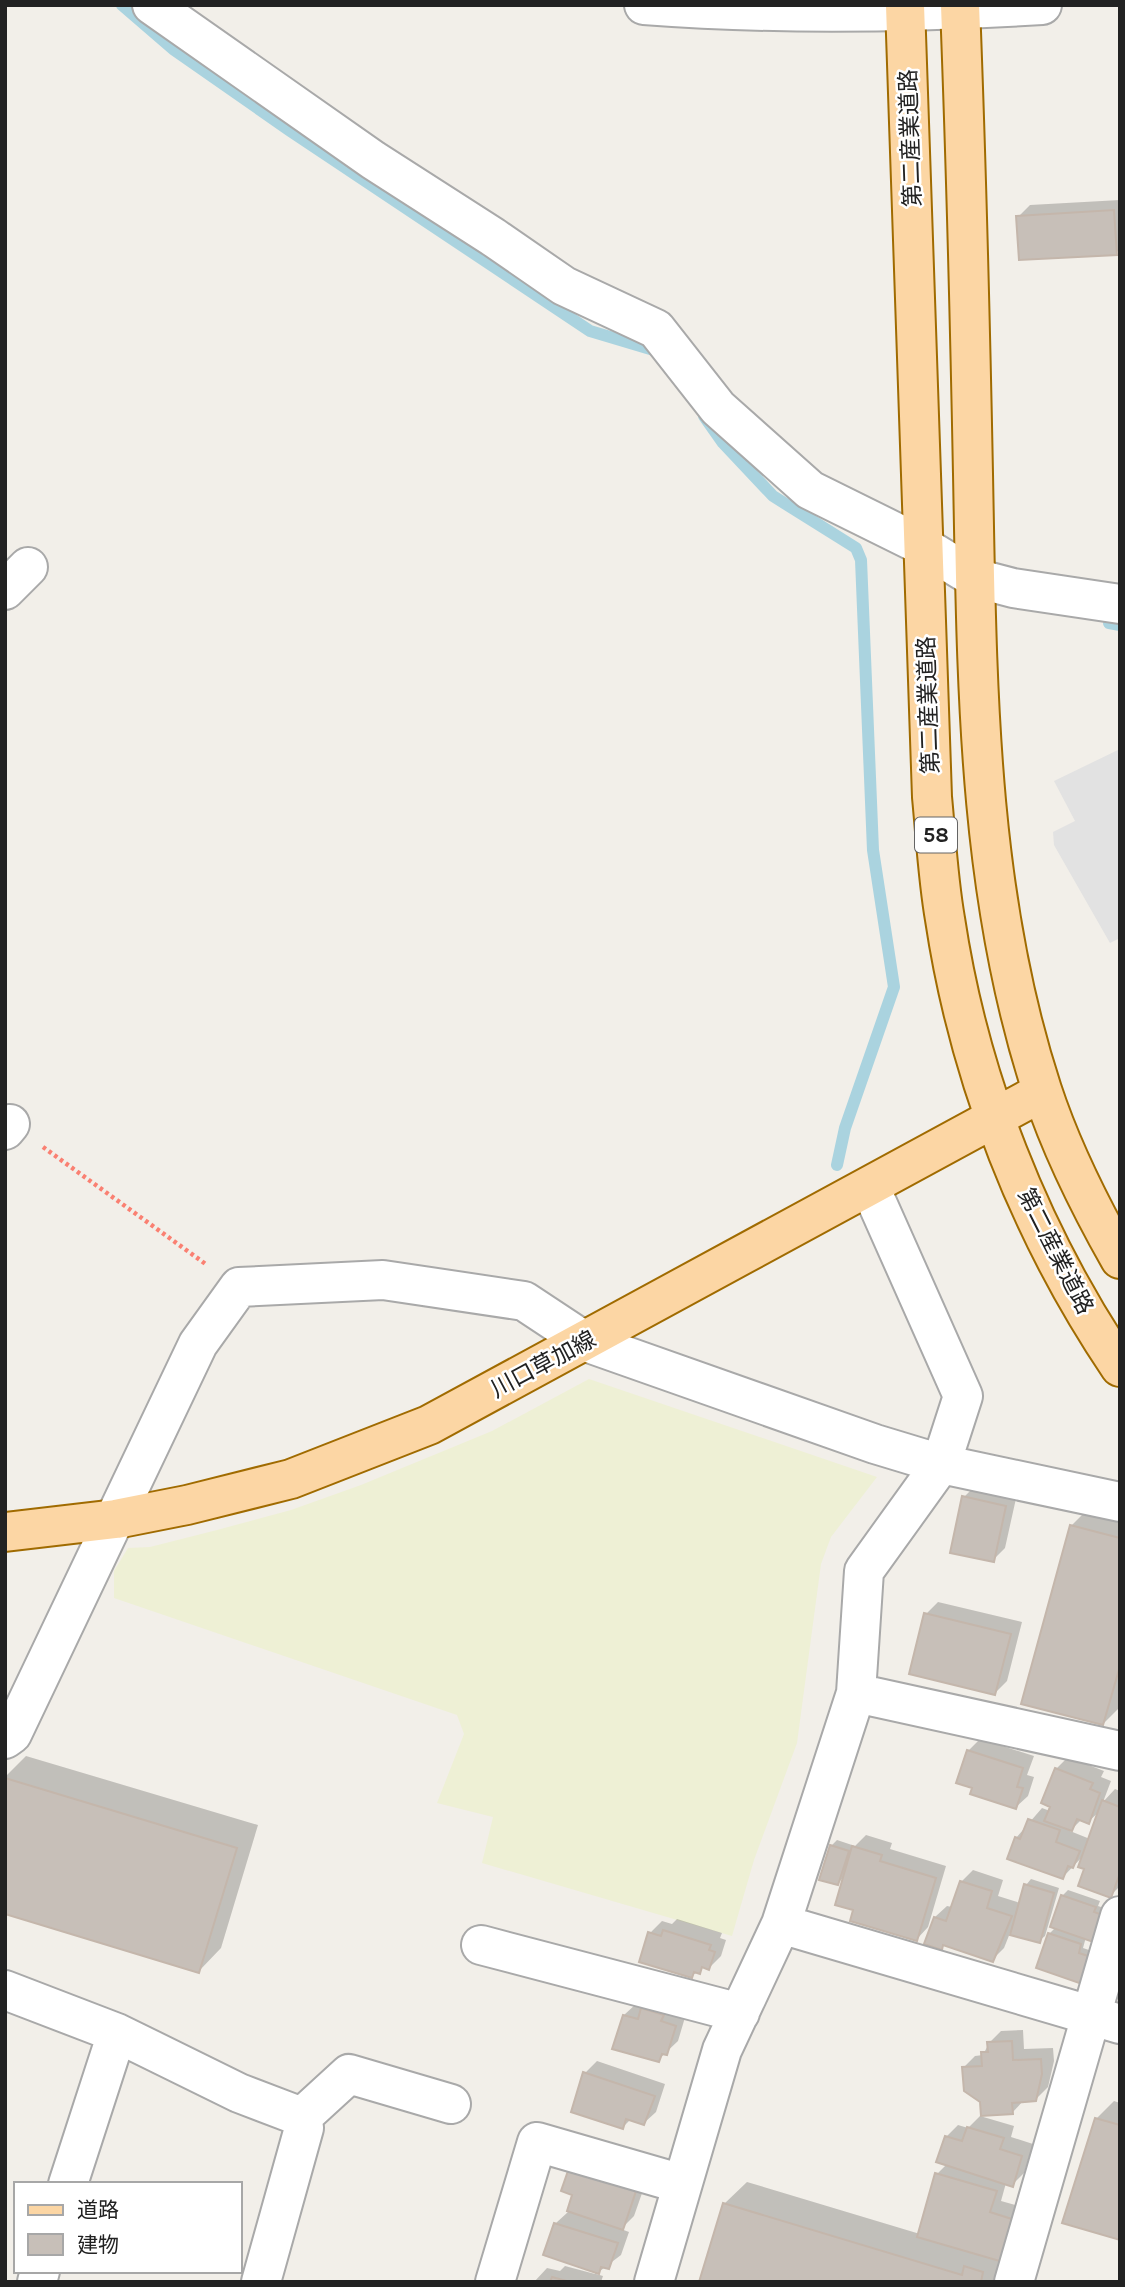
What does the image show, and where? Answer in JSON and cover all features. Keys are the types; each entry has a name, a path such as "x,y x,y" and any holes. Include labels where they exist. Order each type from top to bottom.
{"main road":[{"name":"58","path":"960,7 980,727 998,897 1018,1003 1042,1092 1095,1214 1120,1259"},
{"name":"第二産業道路","path":"906,8 921,545 932,797 945,919 964,1016 992,1118 1046,1238 1120,1367"},
{"name":"川口草加線","path":"5,1532 116,1519 291,1479 429,1425 1042,1092"}],"street":[{"path":"152,5 373,160 493,236 564,286 656,329 718,408 810,490 921,545 975,578 1013,588 1120,604"},
{"path":"644,5 707,10 1042,5"},
{"path":"654,2282 722,2050 781,1924 856,1693 864,1571 941,1464 963,1396 870,1187"},
{"path":"5,1739 12,1734 198,1344 239,1287 383,1280 524,1301 586,1342 875,1444 941,1464 1120,1502"},
{"path":"856,1693 1120,1751"},
{"path":"1014,2282 1105,2019 1120,1916"},
{"path":"781,1924 1105,2019"},
{"path":"481,1945 740,2013"},
{"path":"5,1990 117,2033 239,2093 302,2117"},
{"path":"69,2182 117,2033"},
{"path":"302,2117 349,2074 451,2104"},
{"path":"261,2282 304,2127 302,2117"},
{"path":"495,2282 537,2142 682,2184"}],"path":[{"path":"7,1127 239,1287"}],"green space":[{"path":"589,1379 877,1477 831,1537 821,1564 797,1743 754,1860 732,1936 482,1863 493,1817 437,1803 464,1734 457,1715 114,1598 114,1571 128,1548 150,1547 291,1510 361,1485 492,1431"}],"shaded area":[{"path":"1120,749 1120,938 1110,943 1054,845 1053,832 1075,821 1054,781"}],"building":[{"path":"1114,210 1117,255 1019,260 1016,216"},
{"path":"962,1496 1006,1506 994,1562 950,1553"},
{"path":"1070,1525 1120,1538 1120,1666 1103,1725 1021,1704"},
{"path":"924,1613 1011,1634 995,1695 909,1674"},
{"path":"967,1750 1023,1768 1017,1787 1023,1788 1016,1809 970,1794 972,1788 956,1783"},
{"path":"1055,1768 1093,1783 1090,1789 1100,1793 1089,1824 1077,1819 1072,1831 1044,1821 1050,1807 1041,1803"},
{"path":"5,1778 237,1848 199,1973 5,1914"},
{"path":"1102,1800 1120,1807 1120,1873 1111,1898 1078,1886 1084,1869 1078,1867"},
{"path":"1028,1819 1060,1830 1056,1842 1080,1851 1073,1868 1068,1866 1063,1879 1007,1859 1015,1837 1020,1839"},
{"path":"830,1845 849,1851 838,1885 819,1880"},
{"path":"852,1846 882,1855 880,1861 936,1878 917,1941 850,1921 853,1910 835,1905"},
{"path":"960,1881 992,1891 987,1908 1012,1916 993,1962 943,1945 942,1950 924,1944 934,1917 946,1921"},
{"path":"1024,1884 1054,1893 1040,1943 1010,1935"},
{"path":"1061,1895 1096,1907 1094,1912 1111,1918 1102,1945 1050,1927"},
{"path":"663,1930 711,1945 709,1950 715,1952 709,1970 702,1967 700,1974 694,1972 692,1978 639,1962 648,1932 661,1936"},
{"path":"1048,1933 1081,1944 1079,1953 1094,1958 1085,1985 1036,1968"},
{"path":"641,2008 664,2015 661,2021 676,2026 667,2055 662,2054 659,2062 612,2049 623,2015 638,2019"},
{"path":"1012,2041 1013,2060 1041,2059 1042,2074 1036,2101 1012,2103 1013,2114 981,2116 980,2102 964,2091 962,2067 982,2066 981,2052 988,2052 987,2042"},
{"path":"583,2072 655,2096 644,2125 626,2119 623,2129 571,2112"},
{"path":"1095,2118 1120,2125 1120,2240 1062,2223"},
{"path":"967,2127 1004,2138 1000,2149 1022,2156 1013,2187 936,2162 945,2136 962,2141"},
{"path":"569,2168 636,2191 623,2230 567,2211 572,2195 561,2191"},
{"path":"935,2173 997,2191 990,2212 1015,2220 1003,2262 917,2237"},
{"path":"723,2203 962,2275 964,2266 983,2272 981,2282 699,2282"},
{"path":"554,2223 618,2243 609,2269 601,2267 599,2274 543,2255"},
{"path":"552,2277 570,2282 550,2282"}],"waterway":[{"path":"122,5 173,49 289,130 590,331 657,351 660,356"},
{"path":"704,416 723,443 773,496 856,548 861,560 873,850 894,987 845,1128 837,1165"},
{"path":"1109,623 1120,625"}]}
